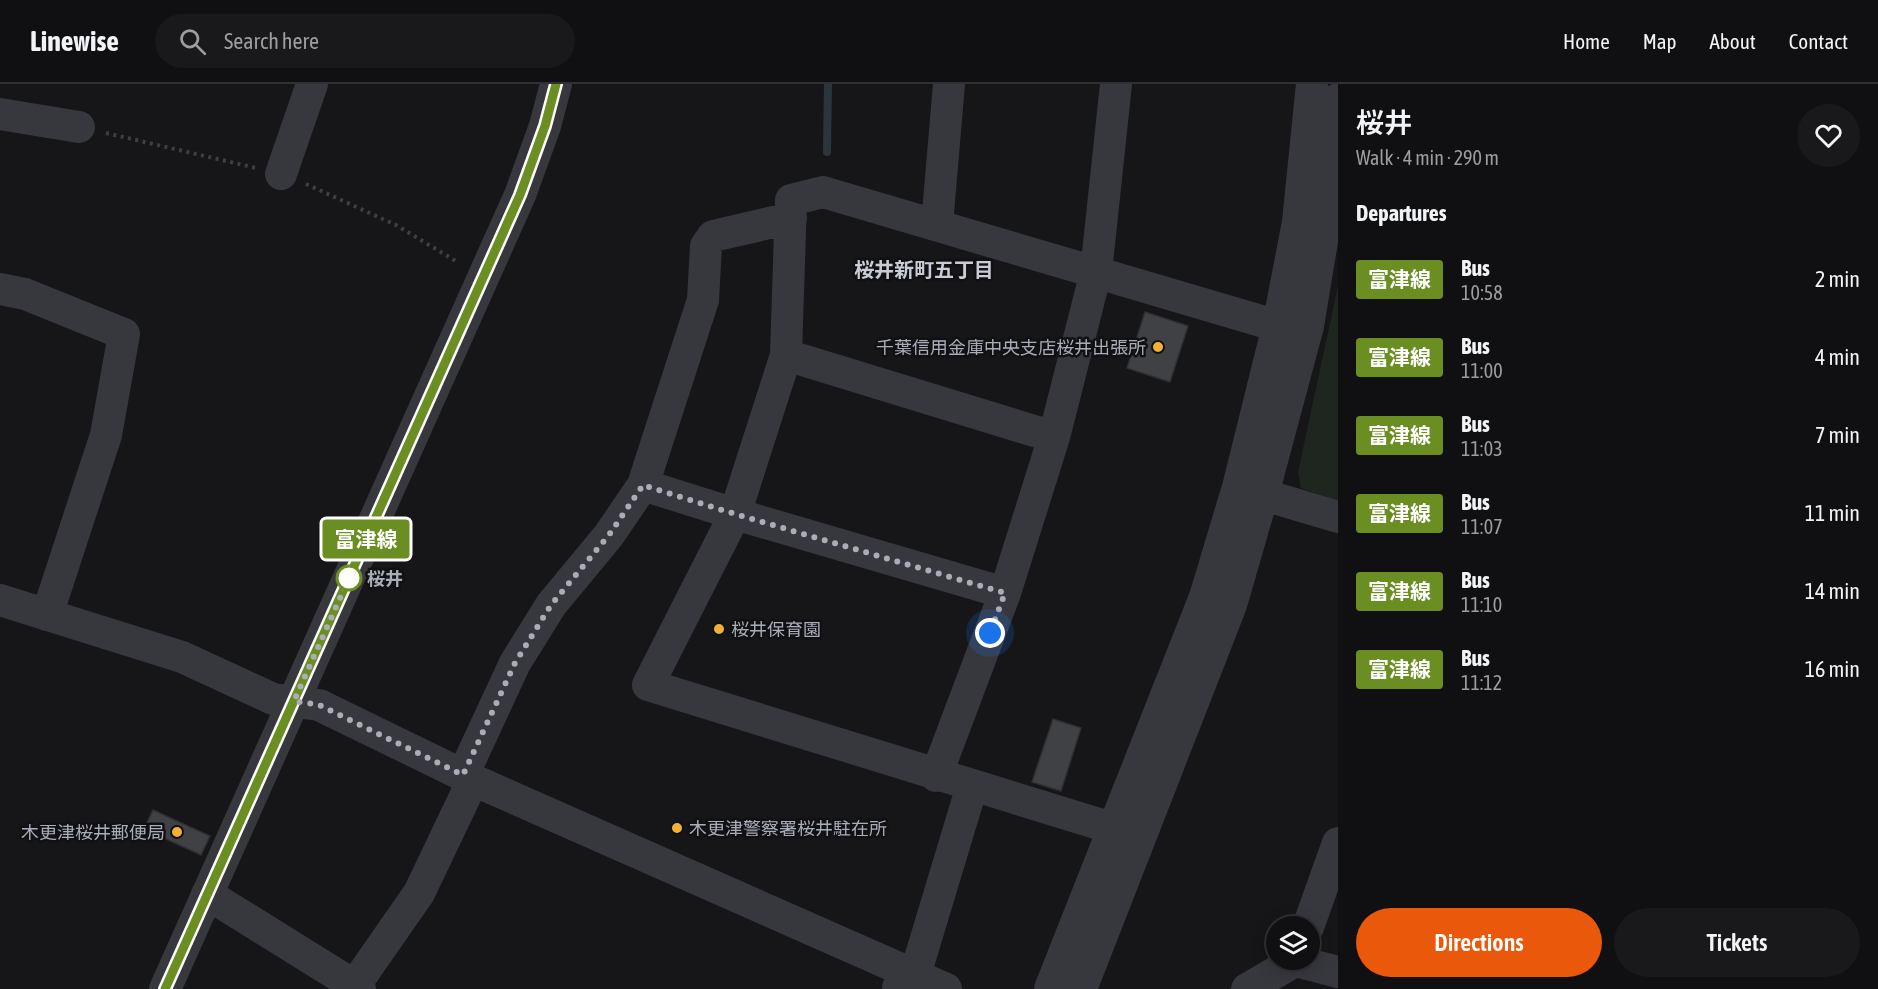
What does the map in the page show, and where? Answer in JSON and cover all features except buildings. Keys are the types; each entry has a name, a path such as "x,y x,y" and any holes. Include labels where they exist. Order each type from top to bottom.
{"street":[{"path":"281,174 312,84"},
{"path":"165,989 520,195 545,126 556,84"},
{"path":"936,225 949,84"},
{"path":"936,776 1005,593 1054,437 1096,272 1116,84"},
{"path":"1081,989 1231,605 1298,222 1312,84"},
{"path":"1050,989 1205,597 1251,491 1308,326 1324,229 1338,99"},
{"path":"0,114 79,127"},
{"path":"1112,828 936,776 648,685 735,514 786,355 791,200 823,192 1278,326"},
{"path":"207,894 358,987 419,893 515,663 551,605 609,535 643,485 703,300 706,246 713,236 791,218"},
{"path":"0,289 26,294 124,334 106,435 47,615"},
{"path":"786,355 1054,437"},
{"path":"643,485 1005,593"},
{"path":"1251,491 1338,517"},
{"path":"0,600 182,657 273,699 319,705 468,778 907,982 946,989"},
{"path":"907,982 972,786"},
{"path":"1312,916 1338,843"},
{"path":"1320,967 1338,972"},
{"path":"1247,989 1280,970"}],"shaded area":[{"path":"1338,286 1338,501 1301,488 1298,472"}],"waterway":[{"path":"827,152 828,84"}],"bus line":[{"name":"富津線","path":"165,989 520,195 545,126 556,84"}],"place":[{"name":"千葉信用金庫中央支店桜井出張所","path":"1158,347"},
{"name":"桜井","path":"349,578"},
{"name":"桜井保育園","path":"719,629"},
{"name":"木更津警察署桜井駐在所","path":"677,828"},
{"name":"木更津桜井郵便局","path":"177,832"}],"district":[{"name":"桜井新町五丁目","path":"924,269"}],"route":[{"path":"349,578 294,701 319,705 463,775 515,663 551,605 609,535 643,485 1005,593 990,633"}]}
